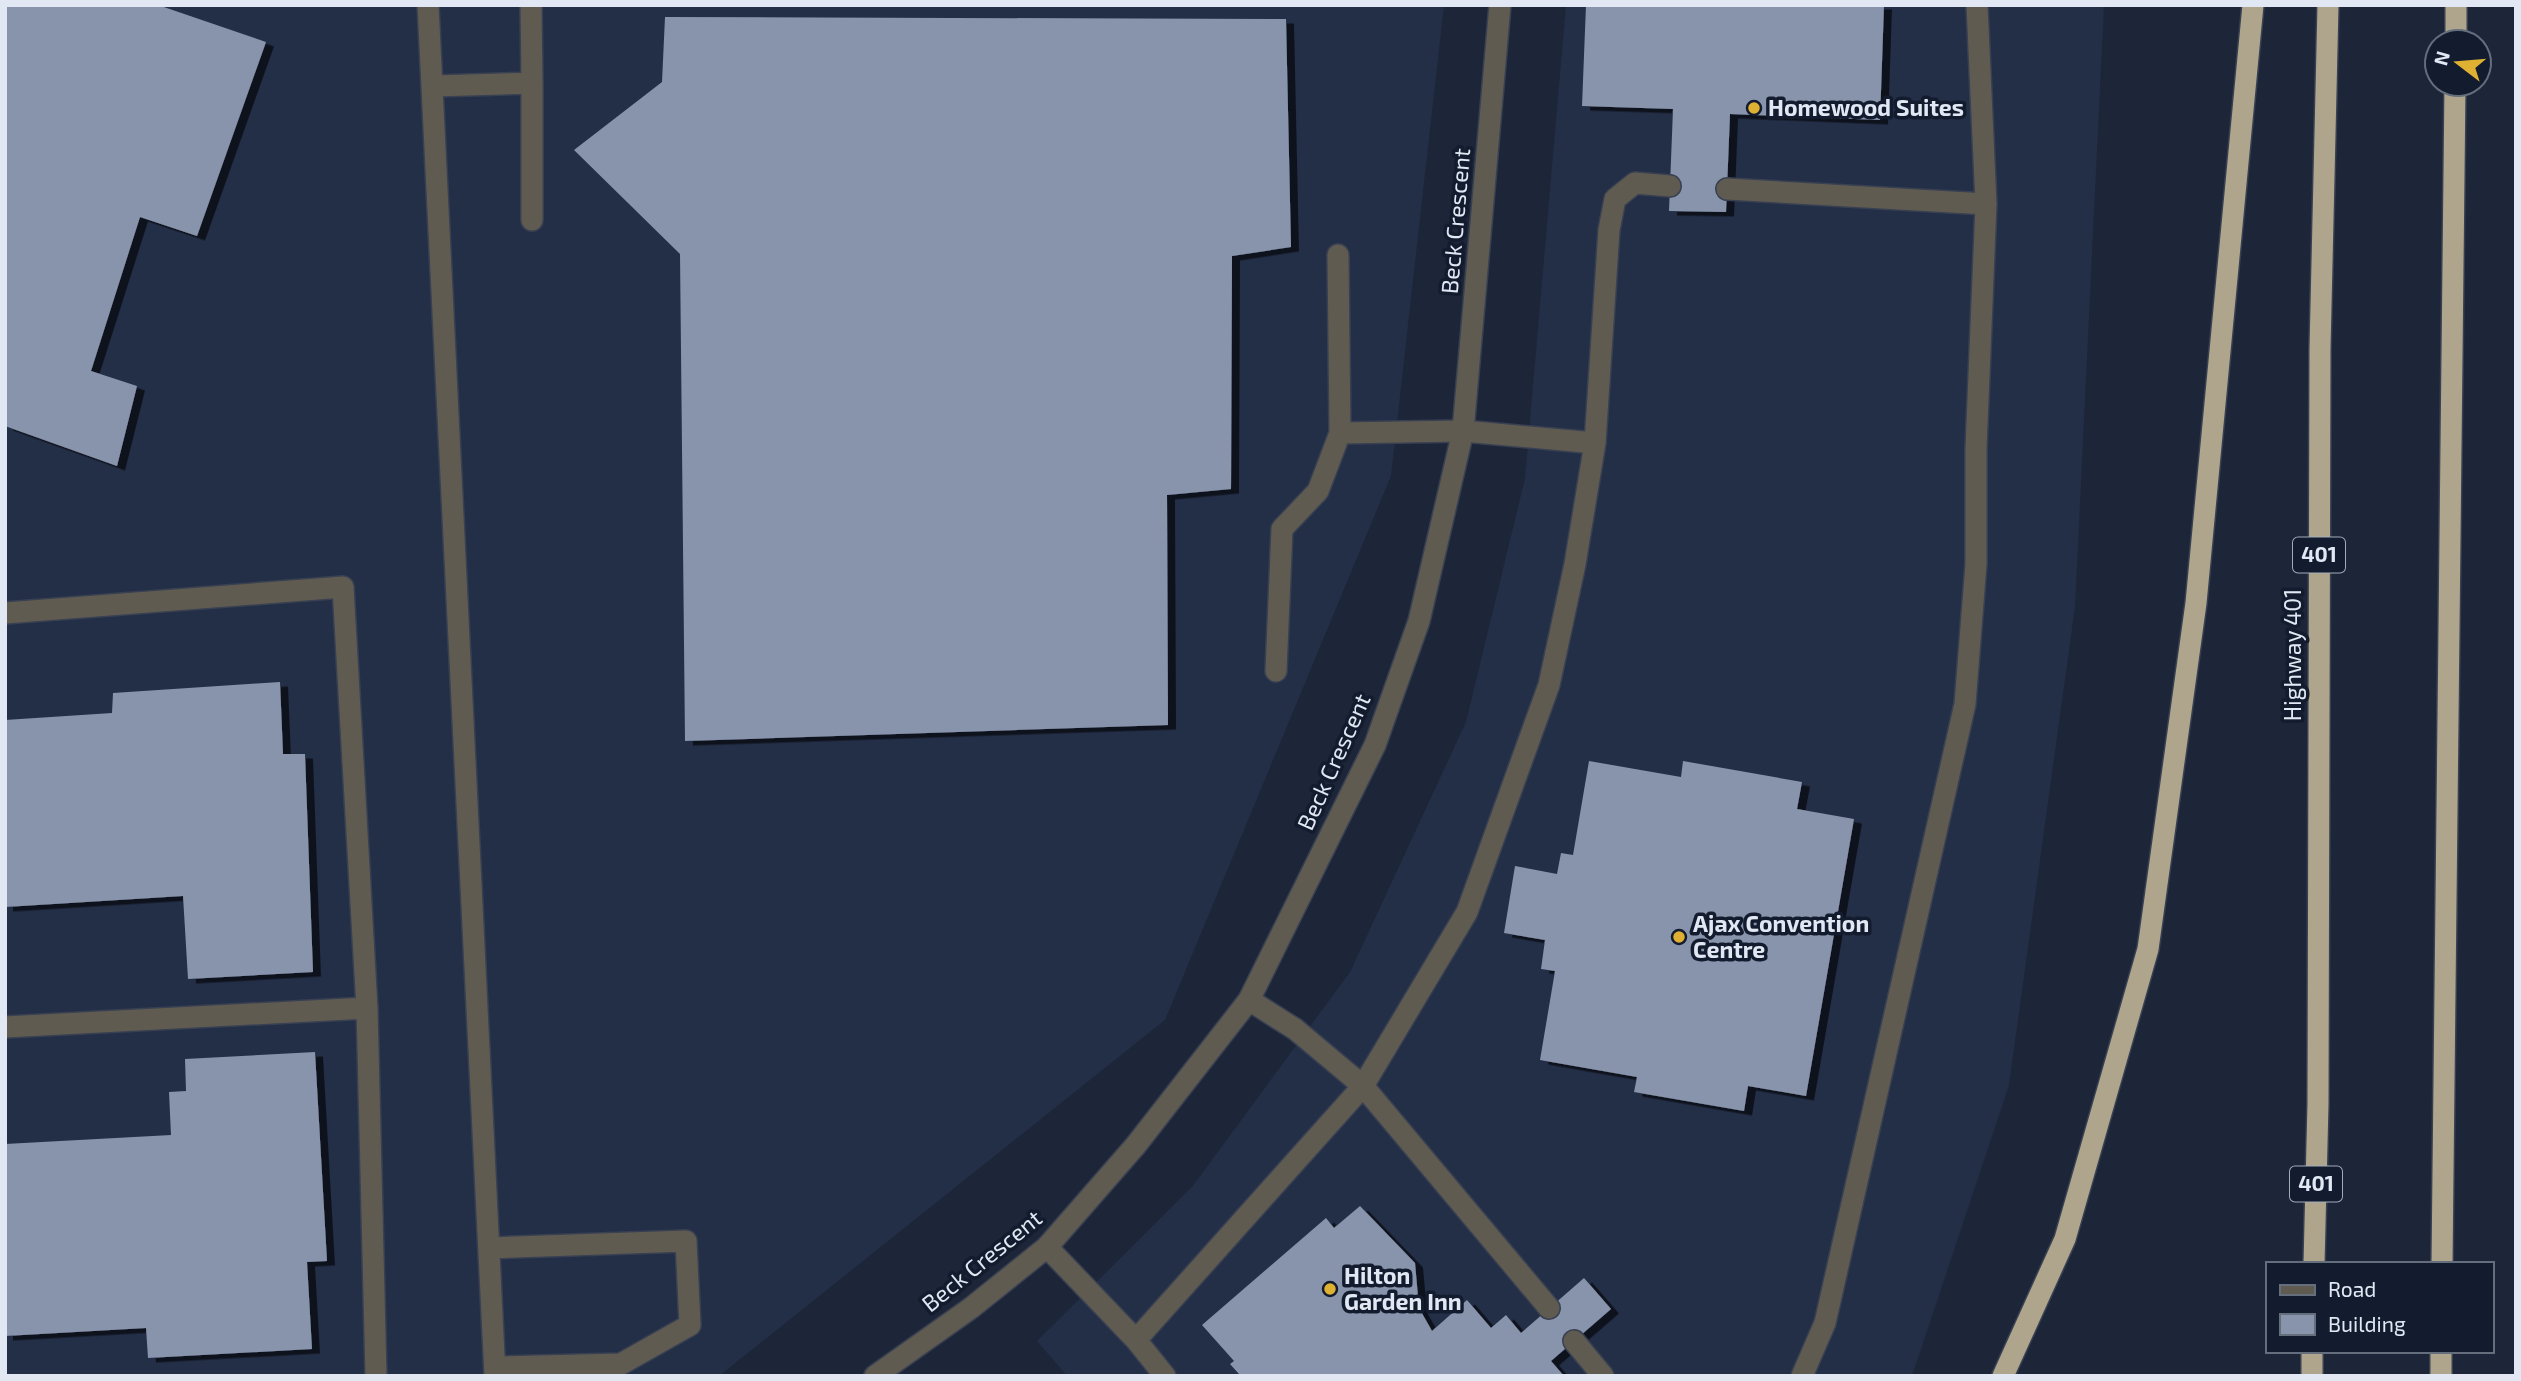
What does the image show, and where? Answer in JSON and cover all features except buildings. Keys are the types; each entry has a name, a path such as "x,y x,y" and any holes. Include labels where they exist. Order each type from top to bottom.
{"highway":[{"path":"2003,1376 2065,1239 2148,949 2196,603 2253,5"},
{"name":"Highway 401","path":"2314,1262 2318,1104 2320,349 2328,5"},
{"path":"2456,5 2456,28"},
{"path":"2442,1262 2455,98"},
{"path":"2312,1353 2312,1376"},
{"path":"2441,1353 2441,1376"}],"street":[{"path":"428,5 495,1371 621,1364 690,1325 686,1241 490,1248"},
{"path":"531,5 532,220"},
{"name":"Beck Crescent","path":"875,1376 971,1308 1047,1247 1136,1145 1249,1000 1375,745 1419,621 1463,431 1500,5"},
{"path":"1802,1376 1825,1323 1965,704 1976,564 1976,449 1986,204 1977,5"},
{"path":"433,86 532,83"},
{"path":"1136,1340 1363,1086 1467,912 1549,685 1575,564 1595,443 1609,230 1615,199 1635,183 1670,186"},
{"path":"1727,189 1986,204"},
{"path":"1276,671 1282,529 1318,491 1340,433 1339,256"},
{"path":"1340,433 1463,431 1595,443"},
{"path":"5,614 343,587 367,1008 376,1376"},
{"path":"1249,1000 1295,1029 1363,1086 1549,1308"},
{"path":"5,1027 367,1008"},
{"path":"1047,1247 1136,1340 1166,1376"},
{"path":"1574,1340 1603,1376"}],"shaded area":[{"path":"5,5 1444,5 1391,476 1165,1020 719,1376 5,1376"},
{"path":"1566,5 2104,5 2075,607 2009,1085 1912,1376 1067,1376 1037,1341 1192,1187 1350,972 1466,722 1525,478"}],"place":[{"name":"Homewood Suites","path":"1754,108"},
{"name":"Ajax Convention Centre","path":"1679,937"},
{"name":"Hilton Garden Inn","path":"1330,1289"}]}
